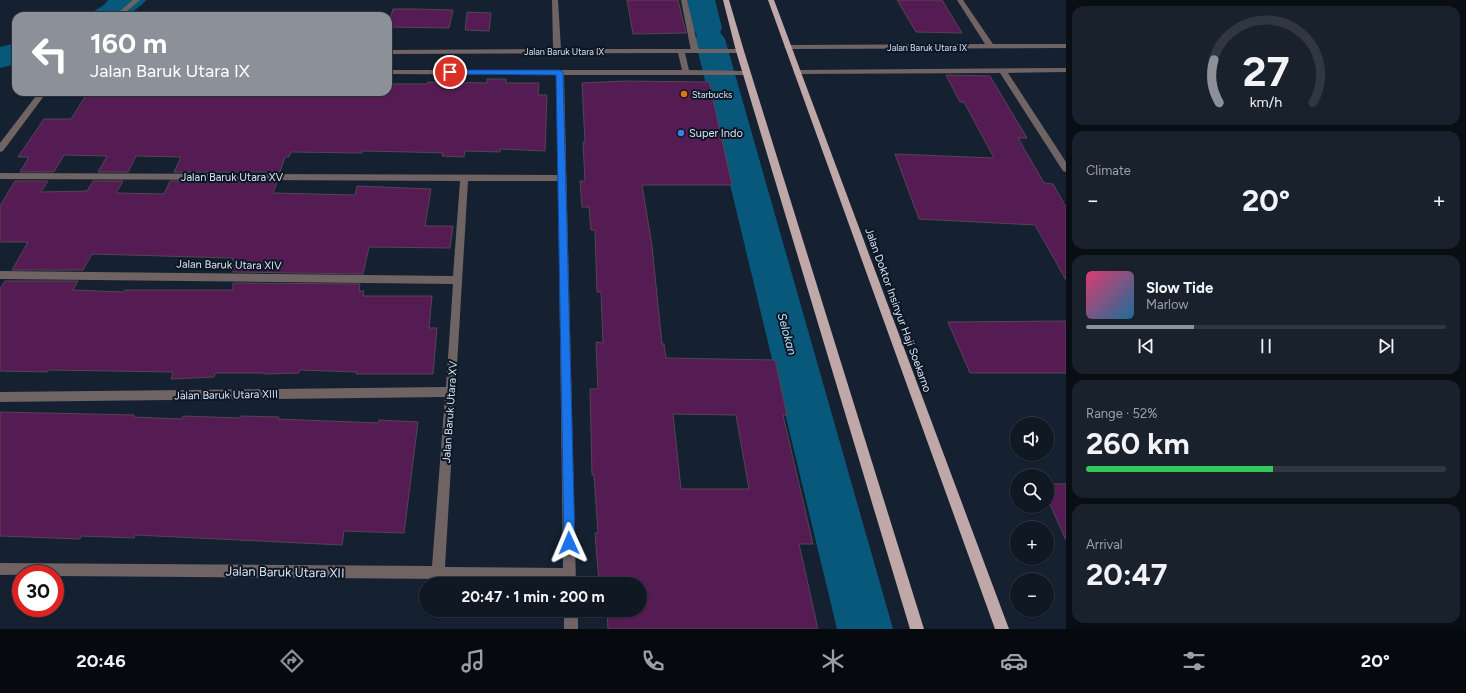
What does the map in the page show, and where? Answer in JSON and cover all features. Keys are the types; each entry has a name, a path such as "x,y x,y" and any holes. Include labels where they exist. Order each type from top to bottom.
{"main road":[{"path":"726,0 746,73 917,629"},
{"name":"Jalan Doktor Insinyur Haji Soekarno","path":"771,0 1002,629"}],"street":[{"path":"122,12 137,0"},
{"path":"555,0 557,51"},
{"path":"684,0 695,51"},
{"path":"960,0 991,47"},
{"name":"Jalan Baruk Utara IX","path":"788,47 1066,46"},
{"path":"681,51 686,72"},
{"name":"Jalan Baruk Utara IX","path":"392,52 740,51"},
{"path":"1002,70 1065,165"},
{"path":"797,72 1066,70"},
{"name":"Jalan Baruk Utara IX","path":"392,72 746,73"},
{"name":"Jalan Baruk Utara IX","path":"560,72 570,577"},
{"path":"0,149 40,96"},
{"name":"Jalan Baruk Utara XV","path":"0,176 561,178"},
{"name":"Jalan Baruk Utara XV","path":"438,573 464,178"},
{"name":"Jalan Baruk Utara XIV","path":"0,275 458,280"},
{"name":"Jalan Baruk Utara XIII","path":"0,397 451,392"},
{"name":"Jalan Baruk Utara XII","path":"0,569 438,573 526,577"},
{"path":"571,617 571,629"}],"building":[{"path":"627,0 678,0 686,33 633,34"},
{"path":"897,0 942,0 962,33 916,32"},
{"path":"393,9 453,10 449,28 392,27"},
{"path":"467,12 491,13 489,31 465,30"},
{"path":"946,75 990,76 1027,138 1018,138 1044,183 1053,184 1066,207 1066,280 1035,225 919,219 895,154 994,158 964,102 960,102"},
{"path":"487,79 506,79 506,83 539,83 538,95 547,95 545,151 500,149 500,152 465,151 464,157 442,156 443,153 411,152 291,152 289,157 285,157 280,172 174,172 181,157 136,156 128,172 98,172 107,156 64,155 54,172 20,172 29,157 18,157 44,119 71,119 85,96 392,96 392,84 427,84 428,82 487,83"},
{"path":"625,81 709,82 732,185 642,185 652,246 662,344 664,344 666,358 775,360 787,415 783,415 813,544 799,544 818,629 608,629 607,617 647,617 647,577 599,577 595,533 598,533 594,475 592,475 590,389 598,389 596,342 603,343 601,292 597,292 595,230 591,230 589,207 582,207 580,181 585,181 583,142 585,142 582,83","holes":["673,414 736,415 749,489 681,489"]},
{"path":"15,181 48,181 41,192 87,191 93,181 123,181 116,193 164,194 170,181 277,182 273,193 355,195 357,186 431,189 425,226 453,226 450,248 369,247 363,274 233,272 233,258 92,254 83,270 12,270 28,242 0,242 0,206"},
{"path":"5,281 78,281 73,290 124,292 125,290 233,290 233,283 360,284 359,291 364,291 363,296 432,296 429,328 437,328 433,374 356,374 357,372 300,370 299,373 215,373 214,377 171,379 173,372 48,370 47,372 0,371 0,289"},
{"path":"1066,321 1066,373 970,373 948,322"},
{"path":"0,412 134,415 133,417 182,419 183,416 240,418 241,416 379,423 379,420 418,422 404,533 344,531 342,545 135,535 134,538 81,536 80,539 0,536"},
{"path":"1054,484 1066,484 1066,540 1054,513"}],"waterway":[{"name":"Selokan","path":"115,12 118,11 119,6 131,0"},
{"name":"Selokan","path":"700,0 707,28"},
{"name":"Selokan","path":"710,39 865,629"},
{"name":"Selokan","path":"0,58 12,54"}],"place":[{"name":"Starbucks","path":"684,94"},
{"name":"Super Indo","path":"681,133"}],"route":[{"path":"450,72 560,72 569,543"}]}
